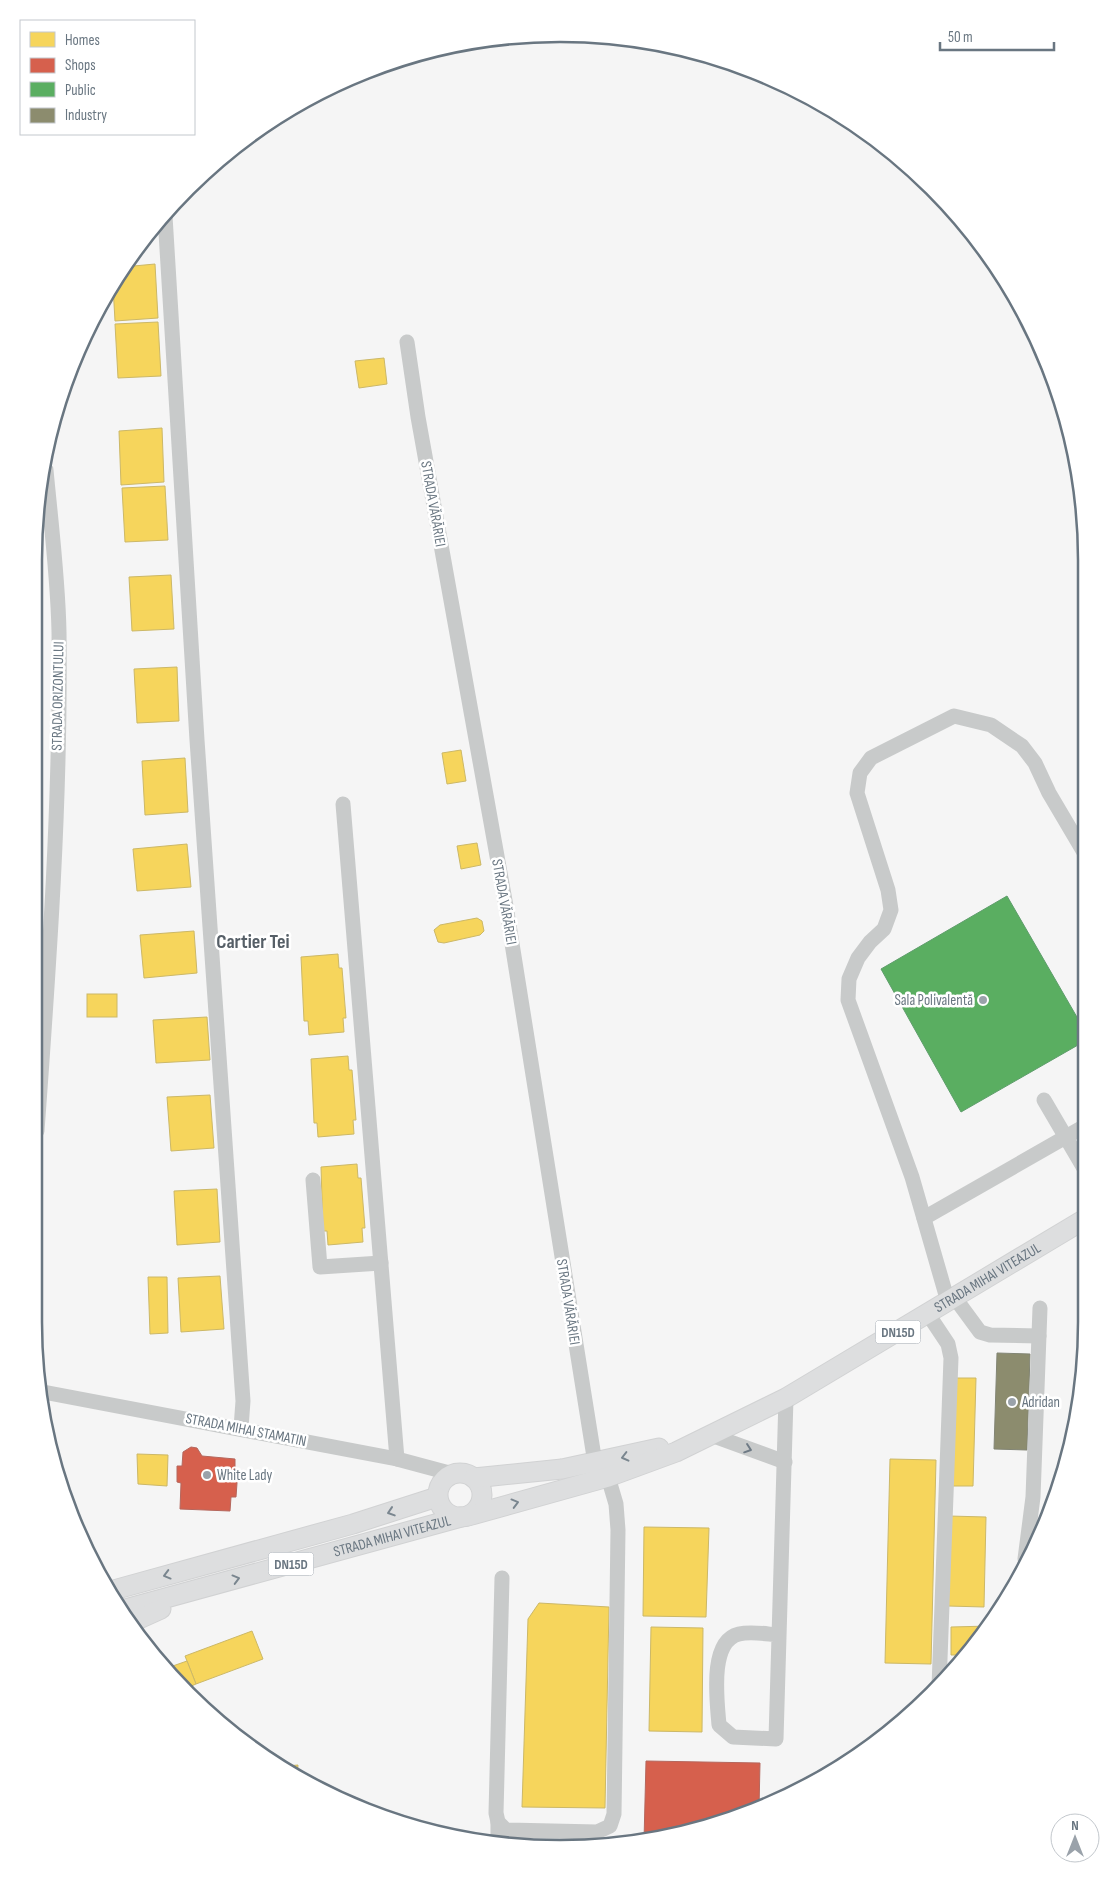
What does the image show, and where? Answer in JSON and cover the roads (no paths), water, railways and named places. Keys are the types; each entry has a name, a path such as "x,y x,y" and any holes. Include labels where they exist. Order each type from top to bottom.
{"main road":[{"name":"STRADA MIHAI VITEAZUL","path":"128,1608 608,1478 646,1464 786,1398 1078,1224"},
{"name":"STRADA MIHAI VITEAZUL","path":"474,1478 532,1474 595,1463 708,1436"},
{"name":"STRADA MIHAI VITEAZUL","path":"464,1473 474,1478 482,1495 478,1507 465,1516 445,1512 437,1497 443,1480 453,1474 464,1473"},
{"name":"STRADA MIHAI VITEAZUL","path":"116,1589 352,1524 437,1497"},
{"path":"136,1620 208,1586"}],"street":[{"path":"166,225 208,908 217,1004 243,1401 241,1428"},
{"name":"STRADA VĂRĂRIEI","path":"407,342 418,417 506,906 595,1463"},
{"name":"STRADA ORIZONTULUI","path":"42,1062 50,952 58,722 59,631 48,489"},
{"path":"1039,1336 990,1336 980,1332 951,1300 912,1177 848,1000 849,979 858,958 870,942 884,929 891,910 888,890 857,792 860,773 871,758 954,716 991,725 1022,746 1035,763 1049,793 1078,842"},
{"path":"343,804 397,1459"},
{"path":"1044,1100 1078,1157"},
{"path":"924,1218 1078,1130"},
{"path":"313,1180 320,1268 381,1263"},
{"path":"1027,1546 1033,1497 1040,1308"},
{"path":"928,1314 948,1344 952,1358 938,1675"},
{"name":"STRADA MIHAI STAMATIN","path":"47,1393 397,1459 453,1474"},
{"path":"778,1635 740,1634 726,1640 720,1650 717,1694 719,1725 732,1737 776,1739 786,1398"},
{"path":"708,1436 785,1462"},
{"path":"498,1822 506,1830 597,1832 610,1826 614,1814 618,1530 616,1504 608,1478"},
{"path":"498,1837 496,1813 502,1578"}],"place":[{"name":"Sala Polivalentă","path":"983,1000"},
{"name":"Adridan","path":"1012,1402"},
{"name":"White Lady","path":"207,1475"}],"district":[{"name":"Cartier Tei","path":"253,942"}]}
